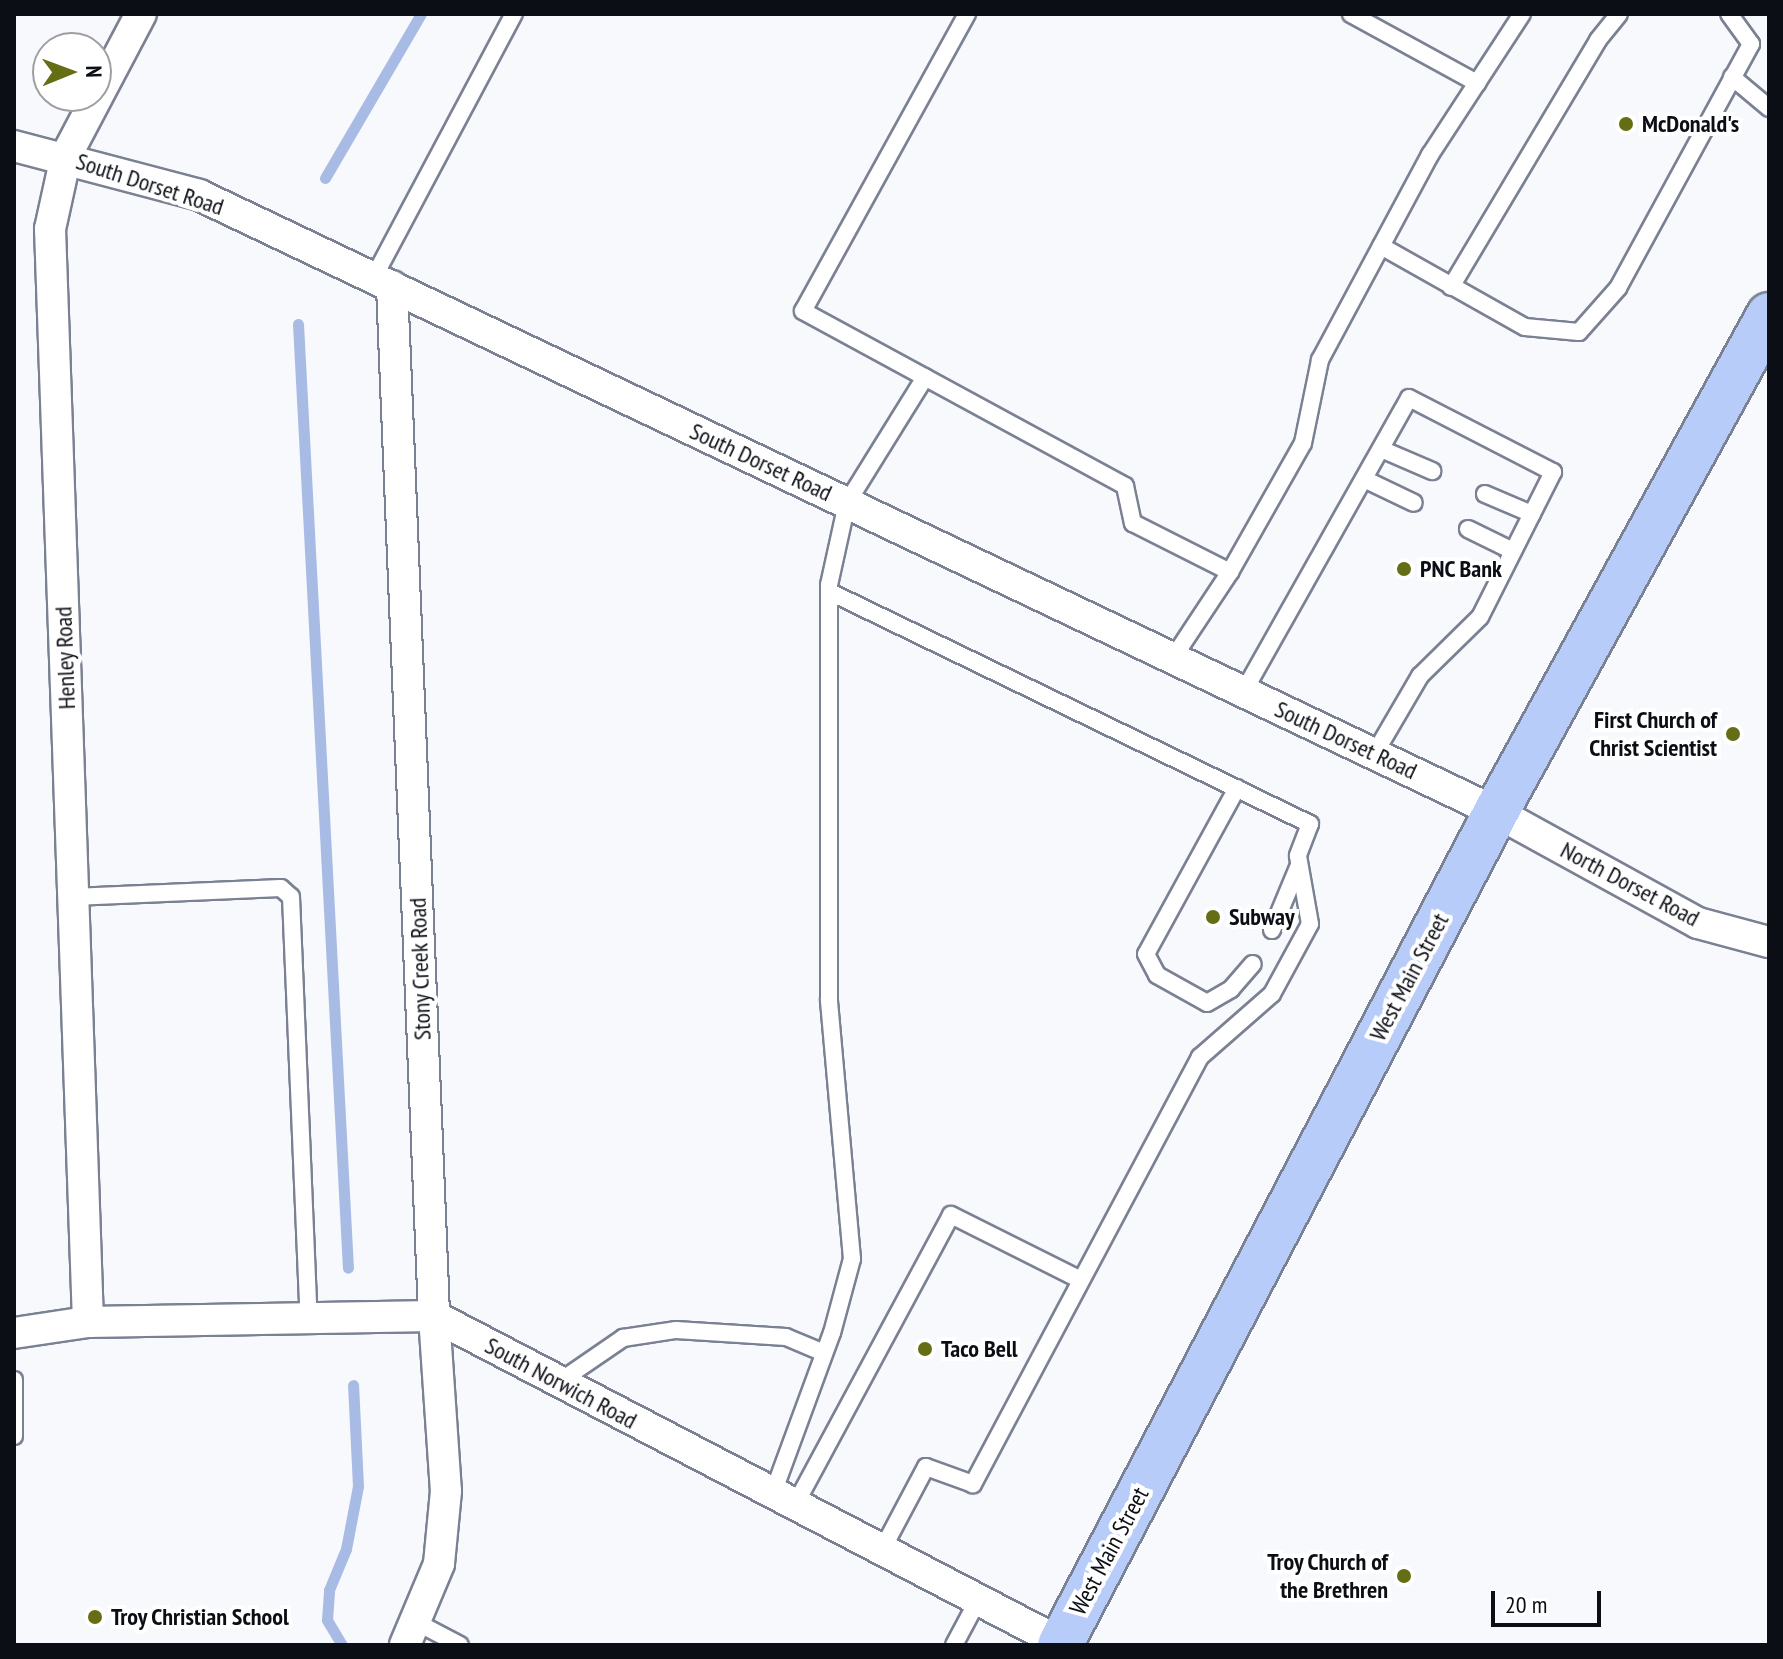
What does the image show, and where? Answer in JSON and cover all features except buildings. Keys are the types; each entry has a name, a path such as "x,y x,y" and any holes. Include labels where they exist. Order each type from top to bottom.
{"main road":[{"name":"West Main Street","path":"1062,1644 1496,812 1769,315"}],"street":[{"name":"Henley Road","path":"88,1322 50,229 66,156 141,14"},
{"name":"South Dorset Road","path":"14,146 66,156 199,195 1496,812"},
{"name":"Stony Creek Road","path":"383,282 434,1316 446,1491 439,1564 412,1634"},
{"name":"North Dorset Road","path":"1496,812 1698,923 1769,942"},
{"name":"South Norwich Road","path":"14,1333 88,1322 434,1316 1062,1644"}],"lane":[{"path":"383,282 514,14"},
{"path":"967,14 803,311 1125,486 1133,523 1230,572"},
{"path":"1351,14 1477,83"},
{"path":"1173,658 1230,572 1303,443 1320,360 1381,246 1477,83 1522,14"},
{"path":"1451,287 1582,66 1619,14"},
{"path":"1381,246 1525,327 1579,332 1618,288 1751,44 1729,14"},
{"path":"1732,77 1769,108"},
{"path":"784,1499 852,1259 829,999 830,592 847,503 925,377"},
{"path":"1244,691 1409,398 1553,472 1480,617 1420,676 1375,753"},
{"path":"1381,449 1432,471"},
{"path":"1364,479 1414,503"},
{"path":"1485,494 1532,514"},
{"path":"1468,529 1513,551"},
{"path":"830,592 1310,824 1300,864 1272,930"},
{"path":"1237,788 1146,954 1157,975 1207,1003 1231,989 1253,964"},
{"path":"882,1550 926,1467 973,1484 1200,1057 1272,994 1310,924 1300,864"},
{"path":"73,897 281,888 291,897 309,1319"},
{"path":"784,1499 951,1215 1081,1280"},
{"path":"559,1382 623,1338 676,1330 786,1337 824,1353"},
{"path":"14,1380 14,1436"},
{"path":"954,1645 978,1600"},
{"path":"412,1634 460,1645"}],"waterway":[{"path":"325,178 421,14"},
{"path":"298,324 348,1268"},
{"path":"342,1645 327,1620 329,1590 346,1549 358,1486 353,1385"}],"place":[{"name":"McDonald's","path":"1626,124"},
{"name":"PNC Bank","path":"1404,569"},
{"name":"First Church of Christ Scientist","path":"1733,734"},
{"name":"Subway","path":"1213,917"},
{"name":"Taco Bell","path":"925,1349"},
{"name":"Troy Church of the Brethren","path":"1404,1576"},
{"name":"Troy Christian School","path":"95,1617"}]}
